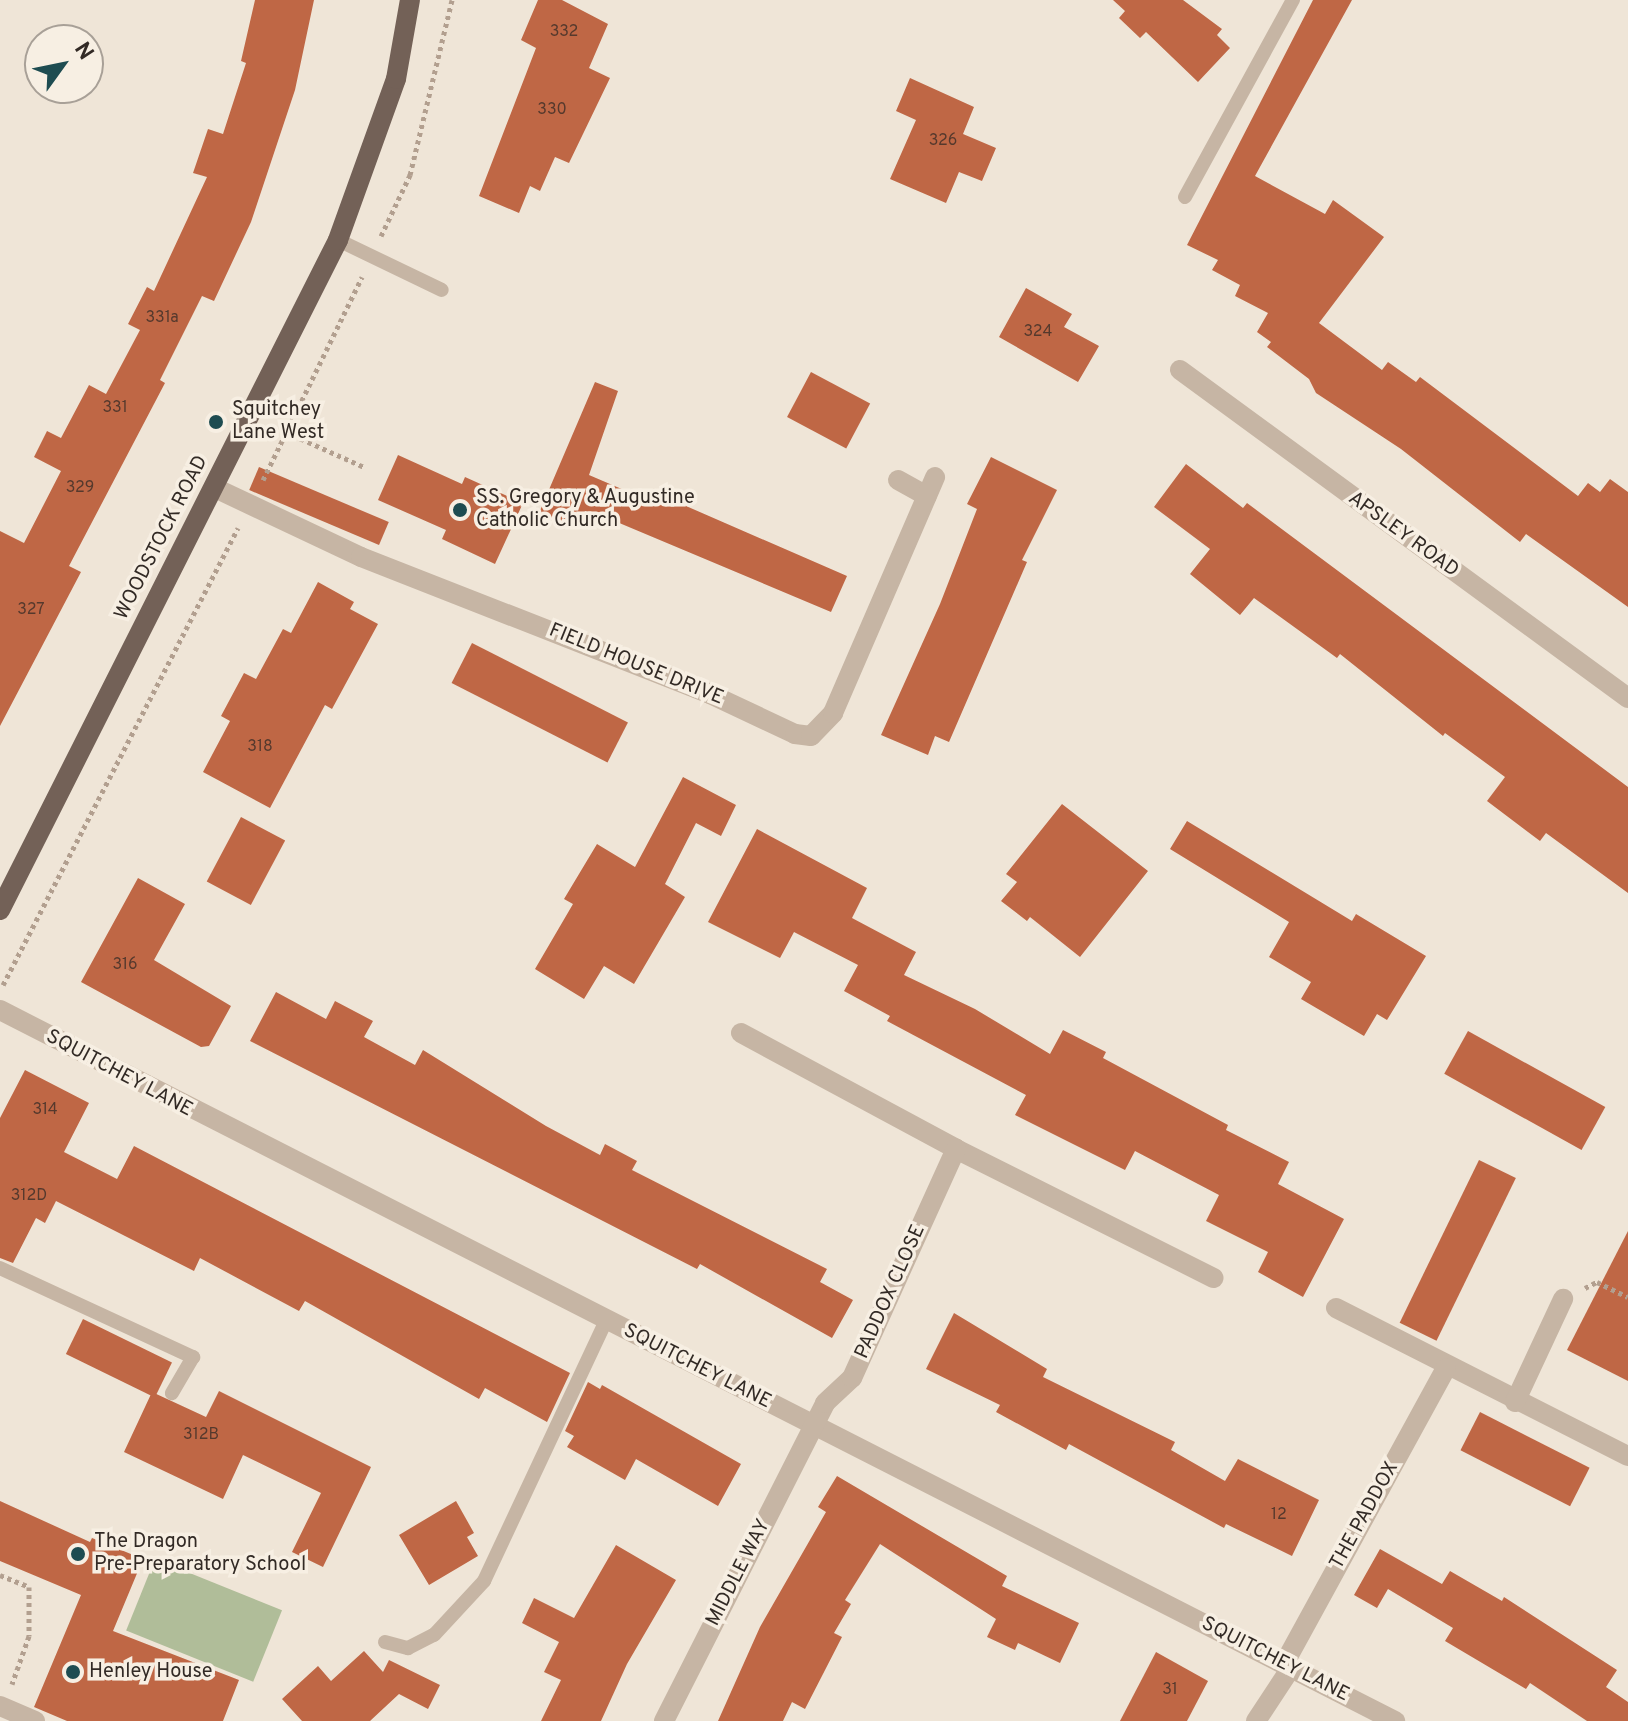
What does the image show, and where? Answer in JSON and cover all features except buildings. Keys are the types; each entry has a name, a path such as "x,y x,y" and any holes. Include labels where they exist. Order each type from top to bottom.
{"main road":[{"name":"WOODSTOCK ROAD","path":"0,910 338,240 396,79 410,0"}],"street":[{"name":"APSLEY ROAD","path":"1180,370 1628,698"},
{"name":"FIELD HOUSE DRIVE","path":"215,488 361,557 710,694 795,734 811,736 833,713 931,486 898,480"},
{"name":"SQUITCHEY LANE","path":"0,1010 1395,1721"},
{"path":"741,1033 956,1149 1214,1278"},
{"name":"PADDOX CLOSE","path":"814,1426 825,1403 852,1378 956,1149"},
{"path":"1515,1402 1563,1299"},
{"path":"1336,1308 1446,1368 1628,1456"},
{"name":"THE PADDOX","path":"1256,1721 1446,1368"},
{"name":"MIDDLE WAY","path":"664,1721 814,1426"},
{"path":"2,1707 35,1721"}],"lane":[{"path":"1185,197 1293,0"},
{"path":"338,240 442,290"},
{"path":"0,1268 193,1357 172,1393"},
{"path":"385,1642 408,1648 434,1635 484,1581 606,1320"}],"path":[{"path":"286,432 364,467"},
{"path":"2,987 233,538"},
{"path":"1563,1299 1597,1282 1628,1297"},
{"path":"0,1575 29,1587 29,1636 2,1707"}],"green space":[{"path":"155,1559 282,1610 253,1682 126,1630"}],"place":[{"name":"Squitchey Lane West","path":"216,422"},
{"name":"SS. Gregory & Augustine Catholic Church","path":"460,510"},
{"name":"The Dragon Pre-Preparatory School","path":"78,1554"},
{"name":"Henley House","path":"73,1672"}]}
